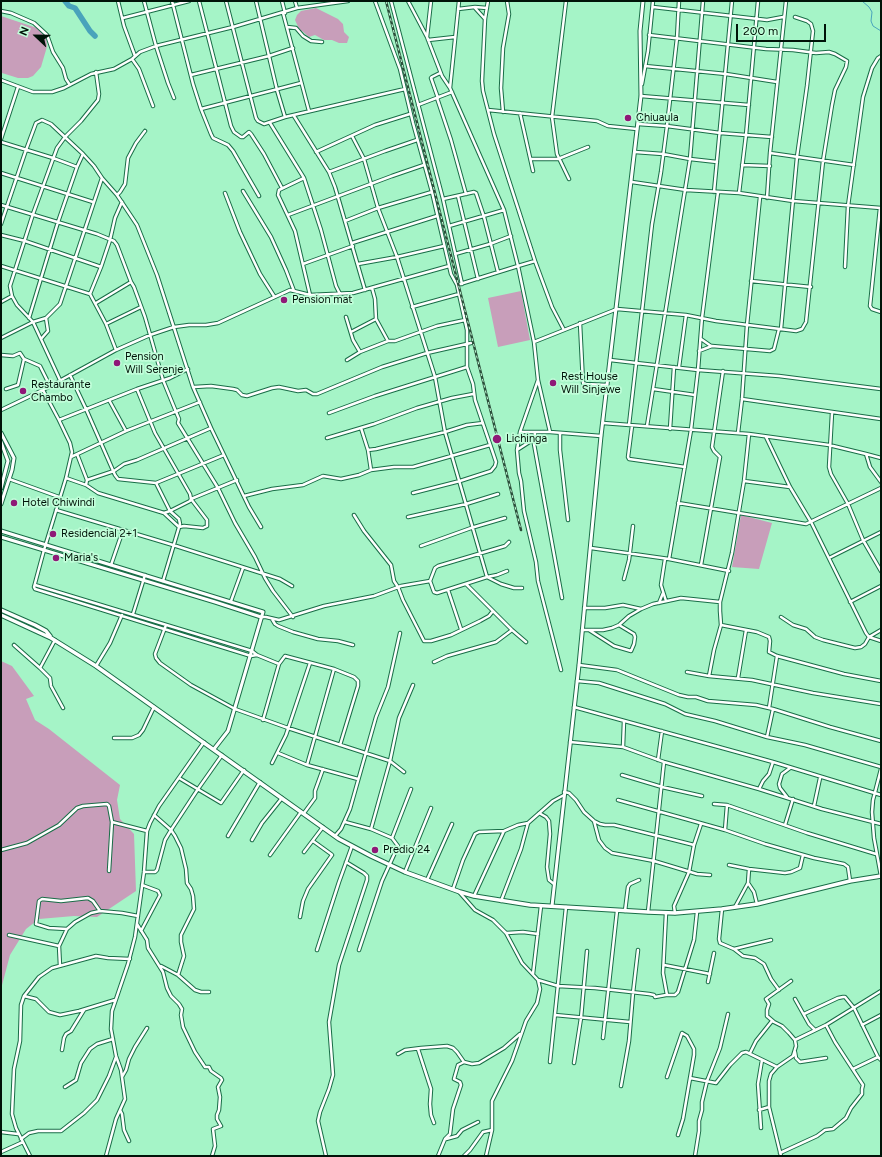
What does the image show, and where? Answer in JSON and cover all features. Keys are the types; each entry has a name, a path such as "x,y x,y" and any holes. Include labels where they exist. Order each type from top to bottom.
{"main road":[{"path":"53,639 46,631 3,610 2,616 53,639 96,666 335,836 389,865 453,890 501,901 541,906 675,913 735,908 850,881 881,876"},
{"path":"21,624 23,619"}],"street":[{"path":"118,1 124,26 135,56"},
{"path":"144,1 156,46 174,98"},
{"path":"172,1 191,75 201,109 211,134 213,138 228,146 233,151 259,196"},
{"path":"123,18 189,1"},
{"path":"199,1 228,119 234,132 243,137 250,132 282,188"},
{"path":"226,1 254,112 258,122 264,124 270,123 285,117 405,89"},
{"path":"256,1 277,90 285,117"},
{"path":"282,1 287,27 309,111"},
{"path":"295,1 297,8"},
{"path":"1,80 18,88 41,93 52,92 96,72 114,69 132,59 140,52 156,46 260,20 297,8 347,1"},
{"path":"375,1 400,70 410,114 432,192 451,274 459,294 469,344 467,367 496,462 491,471 460,482 413,493"},
{"path":"391,1 443,199 462,284"},
{"path":"408,1 428,39 440,72 452,92 504,210 518,266 534,342 538,380 550,432"},
{"path":"428,39 431,1"},
{"path":"450,88 459,1"},
{"path":"488,1 485,19 482,81 488,110 494,134 535,261 552,307 564,330"},
{"path":"503,112 503,48 508,14 507,1"},
{"path":"566,1 552,117 554,141 558,160 569,179"},
{"path":"552,906 579,665 601,436 641,96 640,31 643,1"},
{"path":"641,84 645,66 653,1"},
{"path":"679,1 677,38 667,126 652,224 642,311 628,457 629,459 684,467"},
{"path":"647,426 686,190 704,1"},
{"path":"714,192 732,1"},
{"path":"739,193 755,47 758,1"},
{"path":"767,198 770,153 786,1"},
{"path":"458,9 475,7 487,8"},
{"path":"475,7 485,19"},
{"path":"653,7 767,20 784,17"},
{"path":"1,11 11,13 34,23 47,35 53,52 63,68 66,79 70,85"},
{"path":"700,339 712,346 770,351 774,349 780,329 797,157 813,31 807,21 795,18"},
{"path":"287,27 296,28 303,36 311,41 322,42"},
{"path":"534,342 617,309 686,315 796,331 802,329 806,322 823,161 835,90 848,62 832,53 728,45 649,35"},
{"path":"428,39 456,37"},
{"path":"191,75 269,56 293,48"},
{"path":"845,267 848,206 863,97 872,68 881,56"},
{"path":"132,59 139,69 152,106"},
{"path":"645,66 752,77 777,82"},
{"path":"60,380 33,322 17,305 12,296 10,286 53,158 65,137 85,117 98,100 99,94 96,72"},
{"path":"440,72 431,78 451,140 466,194"},
{"path":"201,109 301,83"},
{"path":"1,139 18,88"},
{"path":"418,105 452,92"},
{"path":"641,96 749,105"},
{"path":"488,110 596,121 608,126 637,129"},
{"path":"520,113 533,171"},
{"path":"316,152 375,125 410,114"},
{"path":"294,116 329,172 345,220 364,290"},
{"path":"1,224 36,123 42,120 51,124 83,154 117,195 137,225 145,242 193,387 210,428 261,527"},
{"path":"270,123 304,178 336,286 340,294"},
{"path":"638,124 772,137"},
{"path":"117,195 125,184 128,158 136,143 145,131"},
{"path":"352,136 364,159 378,208 397,257 403,280 435,377 445,432 486,577"},
{"path":"329,172 417,140"},
{"path":"1,142 77,167"},
{"path":"531,159 558,160 588,147"},
{"path":"635,152 663,154 716,162"},
{"path":"770,153 854,165"},
{"path":"29,318 67,194 83,154"},
{"path":"742,164 770,166"},
{"path":"288,215 424,165"},
{"path":"1,173 93,202"},
{"path":"1,338 33,322 46,318 60,304 102,178"},
{"path":"304,178 282,188 278,191 278,195 295,231 310,295"},
{"path":"632,182 686,190 739,193 818,204 881,208 870,306 872,309 881,312"},
{"path":"243,191 270,237 286,270 294,291"},
{"path":"345,220 378,208 432,192"},
{"path":"443,199 474,192 476,193 484,217 498,272"},
{"path":"669,559 695,395 702,318 718,192"},
{"path":"225,193 240,232 260,274 274,297"},
{"path":"458,196 478,279"},
{"path":"738,433 760,197"},
{"path":"90,294 102,267 115,218 122,202"},
{"path":"1,204 85,230 114,241 119,248 141,307 163,380 178,419 178,423 186,439 218,488 272,591 293,617"},
{"path":"449,226 464,223 504,210"},
{"path":"303,264 388,232 437,216"},
{"path":"1,235 25,241 102,267"},
{"path":"455,254 511,236"},
{"path":"358,264 444,246"},
{"path":"456,285 535,261"},
{"path":"1,266 90,294 106,324 116,350"},
{"path":"1,410 70,376 116,350 150,335 174,327 193,325 206,326 218,323 290,290 310,295 326,293 353,294 449,266"},
{"path":"752,281 810,287"},
{"path":"96,303 131,282"},
{"path":"372,288 375,298 376,319 388,341"},
{"path":"412,307 459,294"},
{"path":"1,302 12,296"},
{"path":"106,324 141,307"},
{"path":"679,367 686,315"},
{"path":"346,317 353,340 360,352"},
{"path":"41,339 48,332 46,318"},
{"path":"351,332 376,319"},
{"path":"347,360 360,352 388,341 395,341 451,322 465,320"},
{"path":"580,323 583,383 607,385"},
{"path":"193,387 211,386 233,388 242,395 247,396 279,387 306,390 313,394 317,394 382,367 427,353 469,344"},
{"path":"699,351 712,346"},
{"path":"1,355 13,356 20,353 24,359 40,366 50,386"},
{"path":"6,389 18,385 24,359"},
{"path":"610,360 698,370 744,373 881,389"},
{"path":"329,413 354,403 467,367"},
{"path":"670,429 674,367"},
{"path":"59,420 188,369"},
{"path":"701,565 720,457 712,447 722,372"},
{"path":"70,376 118,479 156,483 224,455"},
{"path":"538,380 520,432 517,450 518,473 521,481 521,494 528,533 536,562 540,588 561,670"},
{"path":"66,478 86,485 98,493 164,514 179,527 184,526 203,528 207,526 207,520 191,499 190,494 163,448 150,422 137,388"},
{"path":"653,388 695,395"},
{"path":"43,390 59,420 72,452 66,478 45,545 35,588 251,656 257,655"},
{"path":"327,438 440,402 474,394"},
{"path":"742,399 881,419"},
{"path":"109,400 126,431"},
{"path":"71,457 126,431 200,402"},
{"path":"832,413 829,445 829,467 831,474 848,504 863,540 881,571"},
{"path":"368,450 445,432 467,425 483,423"},
{"path":"603,423 749,434 829,445 881,458"},
{"path":"87,480 114,471 124,464 210,428"},
{"path":"361,428 368,450 371,470"},
{"path":"520,432 550,432 601,436"},
{"path":"535,432 534,439 542,490 562,598"},
{"path":"1,433 14,458 1,504"},
{"path":"560,433 562,474 568,520"},
{"path":"709,676 721,625 720,602 729,571 739,514 749,434"},
{"path":"766,437 790,487 811,522 863,628 869,636 881,641"},
{"path":"517,450 534,439"},
{"path":"1,442 8,461 1,488"},
{"path":"244,496 272,488 303,484 323,476 342,479 371,470 394,467 413,467 490,445"},
{"path":"77,454 85,472 87,480 86,485"},
{"path":"866,454 870,467 881,482"},
{"path":"9,480 59,497"},
{"path":"164,514 190,501 191,499 237,480"},
{"path":"744,481 790,487"},
{"path":"156,483 170,511 179,519 179,527 164,581"},
{"path":"678,503 801,524 811,522 881,488"},
{"path":"408,517 466,504 498,494"},
{"path":"56,510 280,579 292,586"},
{"path":"354,515 364,531 391,565 392,575 396,585 424,641 451,635 489,616 493,611"},
{"path":"421,546 505,518"},
{"path":"624,579 633,526"},
{"path":"111,565 122,530"},
{"path":"1,531 231,601 264,612 266,617"},
{"path":"829,558 881,532"},
{"path":"1,537 261,617 279,620 293,617 324,606 374,596 398,587 430,581"},
{"path":"507,571 435,593 430,581 435,568 438,566 505,546 509,542"},
{"path":"591,548 629,555 669,559 729,571"},
{"path":"67,557 68,552"},
{"path":"665,559 661,582 666,601"},
{"path":"97,566 99,561"},
{"path":"231,601 243,568"},
{"path":"134,614 145,575"},
{"path":"486,577 514,588 522,588"},
{"path":"466,584 526,642"},
{"path":"35,585 252,651 257,655 279,664"},
{"path":"850,602 881,586"},
{"path":"189,594 190,589"},
{"path":"448,590 461,629"},
{"path":"659,603 663,592"},
{"path":"582,630 603,630 612,628 619,625 629,616 641,609 666,601 691,598 720,602"},
{"path":"584,608 605,608 623,605 641,609"},
{"path":"96,666 110,643 124,611"},
{"path":"214,749 228,730 251,656 261,617 264,612"},
{"path":"781,617 792,625 806,629 815,636 855,648 861,647 865,644 869,636 881,630"},
{"path":"272,619 278,626 293,632 318,639 338,641 353,645"},
{"path":"148,624 149,620"},
{"path":"166,625 155,654 156,658 160,663 191,685 235,708 263,720 390,761 404,772"},
{"path":"589,630 614,646 631,651 634,644 634,634 619,625"},
{"path":"721,625 746,630 769,637 770,641 768,652 777,656 844,674 881,681"},
{"path":"434,662 447,656 496,642 512,630"},
{"path":"738,678 746,630"},
{"path":"335,836 350,809 376,717 388,687 400,633"},
{"path":"40,668 53,639"},
{"path":"14,645 50,678 51,686 63,708"},
{"path":"263,720 279,664 285,656 334,670 354,677 358,681 358,686 340,745"},
{"path":"767,737 771,708 772,683 777,656"},
{"path":"272,763 278,753 288,728 310,663"},
{"path":"579,665 617,670 679,695 696,697 708,701 756,705 771,708 830,727 881,741"},
{"path":"307,765 334,670"},
{"path":"687,672 772,683 813,694 881,704"},
{"path":"577,681 599,683 665,704 685,714 715,721 767,737 805,745 881,768 873,800 873,822 876,854 881,876"},
{"path":"371,829 390,761 399,718 413,686"},
{"path":"114,738 132,738 139,735 154,707"},
{"path":"574,707 773,762 881,795"},
{"path":"623,747 624,721"},
{"path":"658,760 662,731"},
{"path":"106,1156 116,1119 125,1099 122,1077 111,1029 112,1011 130,959 137,924 144,872 147,831 154,815 204,742"},
{"path":"570,742 623,747 664,762 881,824"},
{"path":"278,753 307,765 358,779"},
{"path":"144,872 155,872 157,870 165,840 222,755"},
{"path":"648,912 664,762"},
{"path":"759,789 769,774 773,762"},
{"path":"787,798 779,784 782,774 790,768"},
{"path":"270,855 315,798 315,791 322,769"},
{"path":"178,778 221,803 244,770"},
{"path":"622,775 662,787 702,796"},
{"path":"814,806 820,777"},
{"path":"228,836 260,782"},
{"path":"392,838 411,789"},
{"path":"453,890 463,860 475,834 479,832 504,831 518,825 528,823 553,801 564,794 569,793 584,812 594,821 605,825 614,825 694,845"},
{"path":"252,840 262,823 282,797"},
{"path":"785,825 793,799"},
{"path":"618,800 659,813 725,830 803,855 847,865 850,881"},
{"path":"1,850 27,843 60,824 77,808 107,804 112,822 109,871"},
{"path":"714,804 727,805 876,854"},
{"path":"725,830 727,805"},
{"path":"405,872 431,808"},
{"path":"539,813 546,817 549,821 550,834 547,867 549,880 554,885"},
{"path":"154,815 171,830 181,848 186,869 187,883 191,888 194,901 194,909 181,935 184,956 178,975"},
{"path":"594,821 600,840 605,848 612,852 654,861 689,872 710,875"},
{"path":"112,822 147,831"},
{"path":"344,822 371,829 392,838 398,846 382,881 359,950"},
{"path":"501,901 521,849 528,823"},
{"path":"427,881 452,824"},
{"path":"675,913 674,906 689,872 694,845 701,824"},
{"path":"304,852 323,827"},
{"path":"474,896 504,831"},
{"path":"300,917 302,901 332,856 312,841"},
{"path":"317,950 352,846"},
{"path":"729,865 785,873 800,868 803,855"},
{"path":"326,1156 318,1121 333,1075 329,1022 339,965 367,880 367,876 364,873 346,862"},
{"path":"735,908 748,884 749,869"},
{"path":"625,911 628,887 630,884 639,880"},
{"path":"748,884 754,892 757,904"},
{"path":"141,931 160,895 158,891 142,885"},
{"path":"460,892 475,910 493,920 506,933 522,962 538,980 558,986 608,989 649,994 654,995 655,997 677,994 694,940 697,912"},
{"path":"66,929 49,928 36,924 39,901 42,899 61,901 88,898 93,901 100,911"},
{"path":"533,975 541,906"},
{"path":"550,1062 566,907"},
{"path":"722,910 719,941 743,956 755,958 764,964 771,979 779,990"},
{"path":"60,966 59,946 66,929 75,922 91,913 100,911 138,916"},
{"path":"603,1038 617,911"},
{"path":"666,913 664,965 667,995"},
{"path":"137,924 147,940 148,948 163,972 167,988 171,996 182,1009 181,1016 183,1027 194,1052 205,1067 209,1067 211,1071 222,1080 218,1087 220,1097 217,1115 217,1119 221,1126 213,1129 215,1146 212,1156"},
{"path":"506,933 523,932 538,934"},
{"path":"9,935 59,946"},
{"path":"734,949 771,940"},
{"path":"621,1086 627,1056 638,950"},
{"path":"574,1063 581,1018 587,951"},
{"path":"708,982 714,953"},
{"path":"30,1156 21,1139 12,1114 15,1062 20,1041 21,1005 24,996 39,977 52,968 96,956 130,959"},
{"path":"664,965 710,974"},
{"path":"160,966 178,975 195,990 209,992"},
{"path":"486,1156 492,1130 492,1101 512,1061 526,1021 537,1003 540,989 538,980"},
{"path":"791,981 766,999 769,1004 767,1016 772,1021 782,1026 795,1040 796,1058 800,1062 826,1058"},
{"path":"795,1040 826,1025 881,991"},
{"path":"24,996 36,999 49,1012 55,1014 66,1014 85,1010 116,1000"},
{"path":"804,1014 843,997 848,1000 854,1008 878,1057 881,1060"},
{"path":"795,999 809,1024 815,1030"},
{"path":"62,1050 64,1038 75,1026 85,1010"},
{"path":"695,1156 702,1102 707,1081 720,1048 728,1014"},
{"path":"554,1015 630,1022"},
{"path":"862,1025 881,1015"},
{"path":"750,1053 756,1041 772,1021"},
{"path":"795,1051 793,1056 777,1067 770,1078 769,1107 781,1154 826,1130 833,1129 846,1118 851,1108 862,1094 863,1085 835,1042 826,1025"},
{"path":"122,1077 126,1070 129,1058 146,1028"},
{"path":"667,1077 682,1033 686,1036 694,1048 683,1119 678,1134"},
{"path":"438,1156 445,1139 450,1134 453,1109 461,1085 460,1082 455,1080 454,1077 458,1065 464,1062 472,1064 479,1063 504,1048 521,1034"},
{"path":"65,1087 76,1080 81,1063 90,1049 97,1044 113,1039"},
{"path":"398,1054 405,1050 442,1046 453,1048 464,1062"},
{"path":"418,1049 431,1089 430,1104 431,1115 434,1123"},
{"path":"690,1078 716,1083 722,1074 742,1053 750,1053 777,1067"},
{"path":"21,1139 29,1133 38,1131 61,1131 84,1113 97,1100 110,1076 116,1056"},
{"path":"853,1069 878,1057"},
{"path":"761,1128 758,1084 762,1060"},
{"path":"759,1110 769,1107"},
{"path":"120,1110 124,1130 129,1141"},
{"path":"445,1139 457,1136 462,1130 478,1122"},
{"path":"464,1156 483,1132 492,1130"},
{"path":"1,1132 19,1134"},
{"path":"1,1152 23,1142"}],"shaded area":[{"path":"316,8 338,19 343,24 344,32 349,37 347,43 324,40 315,35 309,37 300,31 295,20 297,15 301,11"},
{"path":"1,16 37,28 46,37 47,46 41,67 33,76 28,78 18,78 2,73 1,74"},
{"path":"521,291 530,340 498,347 488,298"},
{"path":"741,515 772,523 759,569 732,567"},
{"path":"1,661 12,666 34,696 26,699 35,720 49,729 120,785 117,800 120,819 134,834 136,891 97,917 74,916 39,919 26,929 10,955 1,989"}],"waterway":[{"path":"65,1 69,6 75,8 95,36"},
{"path":"862,1 872,12 871,21 873,26 881,31"}],"railway":[{"path":"386,1 521,530"}],"place":[{"name":"Chiuaula","path":"628,118"},
{"name":"Pension mat","path":"284,300"},
{"name":"Pension Will Serenje","path":"117,363"},
{"name":"Rest House Will Sinjewe","path":"553,383"},
{"name":"Restaurante Chambo","path":"23,391"},
{"name":"Lichinga","path":"497,439"},
{"name":"Hotel Chiwindi","path":"14,503"},
{"name":"Residencial 2+1","path":"53,534"},
{"name":"Maria's","path":"56,558"},
{"name":"Predio 24","path":"375,850"}]}
